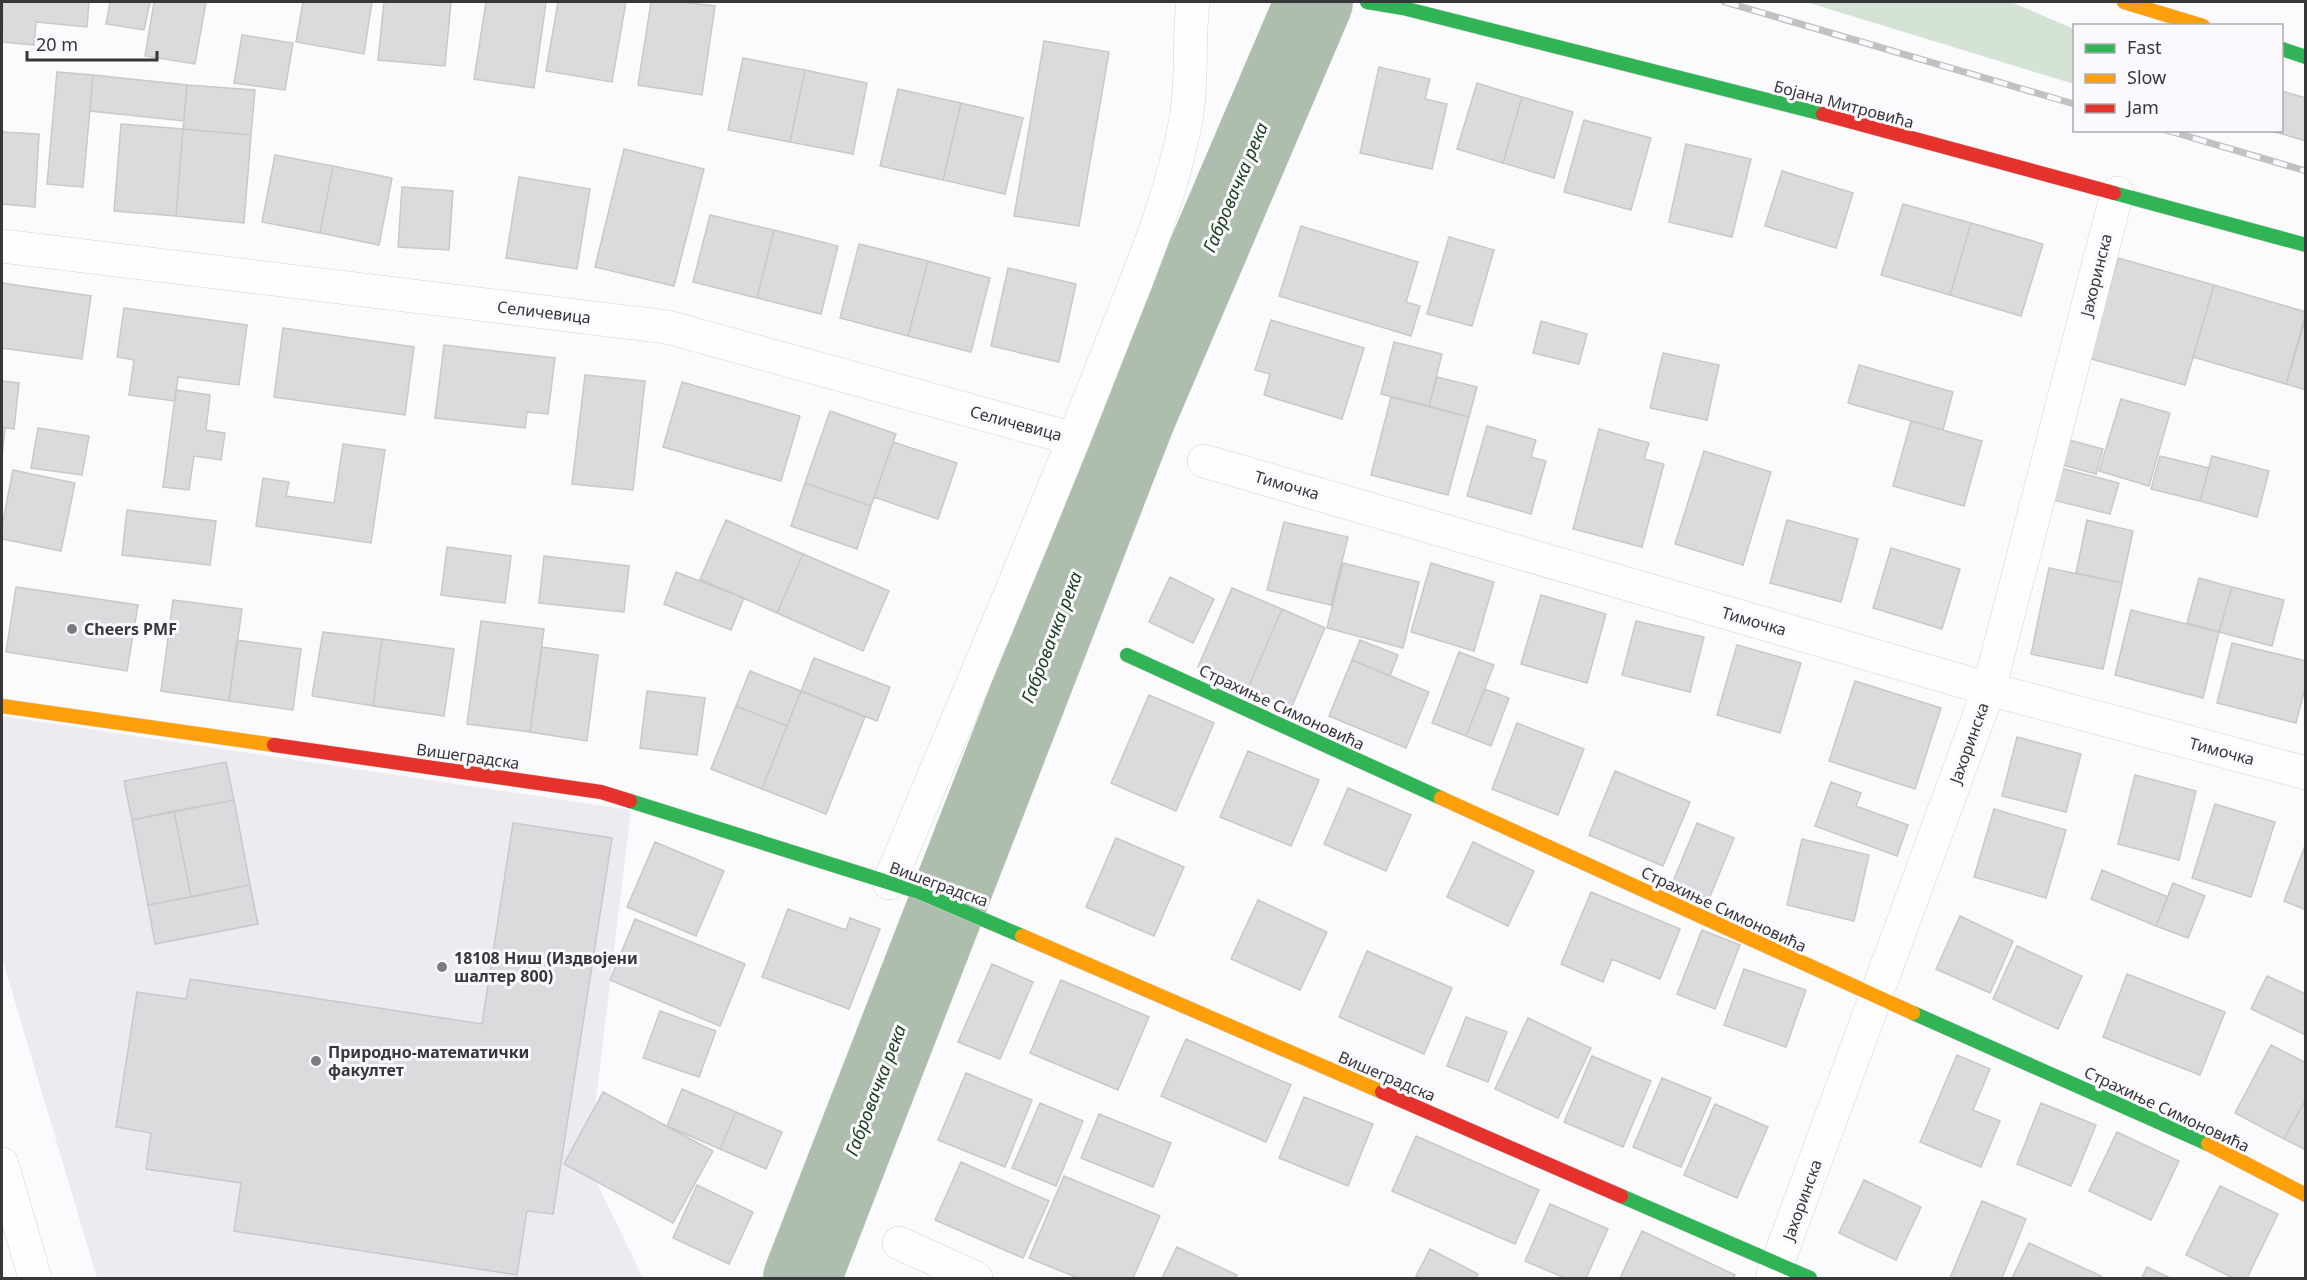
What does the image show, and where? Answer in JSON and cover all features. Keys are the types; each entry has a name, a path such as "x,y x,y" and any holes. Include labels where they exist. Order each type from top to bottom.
{"street":[{"name":"Селичевица","path":"904,887 1166,198 1186,117 1191,69 1190,22 1193,2"},
{"name":"Бојана Митровића","path":"1369,2 1403,8 1818,113 2306,245"},
{"path":"2124,2 2197,24"},
{"path":"2283,49 2306,57"},
{"name":"Јахоринска","path":"1775,1271 1989,689 2117,193"},
{"name":"Селичевица","path":"2,246 667,327 1074,439"},
{"name":"Тимочка","path":"1204,461 1989,689 2306,773"},
{"name":"Страхиње Симоновића","path":"1127,655 1876,997 2226,1152 2306,1196"},
{"name":"Вишеградска","path":"2,706 601,792 904,887 999,924 1775,1271 1810,1278"},
{"path":"2,1164 35,1278"},
{"path":"899,1243 976,1278"}],"shaded area":[{"path":"1806,2 2011,2 2073,29 2073,84"},
{"name":"Природно-математички факултет","path":"2,716 631,810 588,1165 643,1278 97,1278 2,958"}],"building":[{"path":"3,2 89,2 87,27 36,22 34,45 2,42"},
{"path":"110,2 150,2 144,30 106,24"},
{"path":"154,2 206,2 195,64 145,56"},
{"path":"303,2 372,2 364,54 296,42"},
{"path":"384,2 451,2 445,66 378,60"},
{"path":"486,2 546,2 534,88 474,79"},
{"path":"558,2 626,2 612,82 546,71"},
{"path":"651,2 682,2 715,6 702,95 638,85"},
{"path":"242,35 293,43 285,90 234,83"},
{"path":"1044,41 1109,52 1079,226 1014,216"},
{"path":"743,58 805,70 790,142 728,130"},
{"path":"1379,67 1430,79 1425,99 1447,104 1432,169 1360,153"},
{"path":"805,70 867,83 853,154 790,142"},
{"path":"57,72 93,75 83,187 47,184"},
{"path":"93,75 187,85 184,121 90,111"},
{"path":"1477,83 1522,97 1503,163 1457,149"},
{"path":"187,85 255,90 251,135 183,129"},
{"path":"898,89 961,103 943,180 880,166"},
{"path":"2283,91 2306,98 2306,141 2275,132 2283,132"},
{"path":"1522,97 1573,112 1554,178 1503,163"},
{"path":"961,103 1023,118 1005,194 943,180"},
{"path":"1584,120 1651,138 1631,210 1564,192"},
{"path":"121,124 183,129 176,216 114,211"},
{"path":"183,129 251,135 244,223 176,216"},
{"path":"2,132 39,134 35,207 2,204"},
{"path":"1686,144 1751,159 1732,237 1669,222"},
{"path":"624,149 704,169 674,286 595,267"},
{"path":"275,155 333,166 320,233 262,222"},
{"path":"333,166 392,178 379,245 320,233"},
{"path":"1782,171 1853,193 1836,248 1765,226"},
{"path":"519,177 590,189 577,269 506,258"},
{"path":"402,187 453,191 449,250 398,247"},
{"path":"1903,204 1971,223 1950,295 1881,275"},
{"path":"710,215 774,230 757,298 693,282"},
{"path":"1971,223 2043,244 2021,316 1950,295"},
{"path":"1301,226 1418,262 1406,302 1420,306 1411,336 1279,296"},
{"path":"774,230 838,246 821,314 757,298"},
{"path":"1449,237 1494,250 1472,326 1427,314"},
{"path":"859,244 928,261 908,336 840,318"},
{"path":"2118,258 2214,285 2185,385 2088,358"},
{"path":"928,261 990,278 971,352 908,336"},
{"path":"1008,268 1076,284 1059,362 991,346"},
{"path":"2,283 91,296 82,359 2,348"},
{"path":"2214,285 2306,312 2286,384 2193,357"},
{"path":"124,308 247,325 239,385 178,377 175,401 129,395 134,360 117,357"},
{"path":"2306,318 2306,390 2286,384"},
{"path":"1271,320 1364,348 1342,419 1264,395 1270,374 1255,370"},
{"path":"1541,321 1587,334 1579,364 1533,353"},
{"path":"283,328 414,347 405,415 274,397"},
{"path":"1394,342 1442,354 1429,406 1381,394"},
{"path":"444,345 555,358 548,414 527,412 525,428 435,418"},
{"path":"1663,353 1719,365 1707,420 1650,408"},
{"path":"1859,365 1953,392 1943,430 1848,403"},
{"path":"585,375 645,381 633,490 572,484"},
{"path":"1437,377 1477,387 1469,417 1429,406"},
{"path":"2,381 19,383 14,429 2,427"},
{"path":"682,382 800,416 781,481 663,447"},
{"path":"176,390 210,395 206,430 225,433 221,460 194,456 189,490 163,487"},
{"path":"1391,397 1469,417 1448,495 1371,475"},
{"path":"2121,399 2170,413 2149,486 2099,471"},
{"path":"830,411 896,434 871,506 805,483"},
{"path":"1911,421 1982,441 1964,506 1893,486"},
{"path":"1487,426 1536,440 1531,457 1546,461 1531,514 1467,496"},
{"path":"2,427 5,428 2,457"},
{"path":"38,428 89,436 82,475 31,468"},
{"path":"1599,429 1649,443 1644,459 1664,464 1642,547 1573,529"},
{"path":"2058,437 2103,449 2096,474 2051,462"},
{"path":"893,442 957,463 938,519 874,497"},
{"path":"343,444 385,450 371,543 256,526 263,478 289,482 286,496 334,503"},
{"path":"1704,451 1771,472 1743,565 1675,544"},
{"path":"2160,456 2209,468 2200,501 2151,489"},
{"path":"2212,456 2269,471 2257,517 2200,501"},
{"path":"2057,467 2119,483 2110,514 2049,499"},
{"path":"13,470 75,483 61,551 2,539 2,526"},
{"path":"805,483 871,506 857,549 791,526"},
{"path":"127,510 216,521 210,565 122,555"},
{"path":"726,520 803,554 777,613 700,579"},
{"path":"1787,520 1858,539 1841,602 1770,583"},
{"path":"2087,520 2133,531 2122,583 2076,573"},
{"path":"1284,522 1348,537 1331,605 1267,590"},
{"path":"447,547 511,556 505,603 441,595"},
{"path":"1891,548 1960,569 1942,629 1873,608"},
{"path":"803,554 889,591 863,651 777,613"},
{"path":"544,556 629,566 624,612 539,603"},
{"path":"1343,563 1419,582 1403,648 1327,628"},
{"path":"1431,563 1494,582 1474,651 1411,632"},
{"path":"2049,568 2122,583 2103,669 2031,654"},
{"path":"676,572 744,598 731,630 664,604"},
{"path":"1170,577 1214,599 1193,643 1149,622"},
{"path":"2199,578 2232,587 2219,632 2187,623"},
{"name":"Cheers PMF","path":"16,587 138,605 127,671 6,652"},
{"path":"2232,587 2284,600 2272,646 2219,632"},
{"path":"1232,588 1282,609 1248,688 1198,667"},
{"path":"1541,595 1606,614 1587,683 1521,664"},
{"path":"173,600 242,609 229,701 161,691"},
{"path":"1282,609 1325,628 1292,706 1248,688"},
{"path":"2131,610 2219,632 2203,698 2115,675"},
{"path":"481,621 544,629 530,732 467,724"},
{"path":"1636,621 1704,637 1690,692 1622,675"},
{"path":"323,632 382,639 373,706 312,696"},
{"path":"382,639 454,649 444,716 373,706"},
{"path":"237,640 301,649 293,710 229,701"},
{"path":"1360,640 1398,655 1390,676 1352,660"},
{"path":"2232,643 2306,661 2306,684 2296,723 2217,703"},
{"path":"1737,645 1801,663 1780,733 1717,715"},
{"path":"542,647 598,655 587,741 530,732"},
{"path":"1459,652 1494,665 1466,736 1432,723"},
{"path":"814,658 890,687 877,721 801,691"},
{"path":"1352,660 1429,692 1406,748 1329,716"},
{"path":"750,671 801,691 787,726 736,706"},
{"path":"1855,681 1941,708 1915,789 1829,761"},
{"path":"1485,689 1509,698 1491,746 1466,736"},
{"path":"647,691 705,698 697,755 640,748"},
{"path":"801,691 865,717 826,814 762,789"},
{"path":"1149,695 1214,723 1176,811 1111,783"},
{"path":"736,706 787,726 762,789 711,769"},
{"path":"1517,723 1584,749 1558,815 1492,789"},
{"path":"2017,737 2081,754 2066,812 2002,796"},
{"path":"1248,751 1319,780 1291,846 1220,817"},
{"path":"226,762 234,800 132,820 124,781"},
{"path":"1615,771 1690,802 1663,866 1589,835"},
{"path":"2135,775 2196,791 2179,860 2118,844"},
{"path":"1831,782 1861,793 1856,806 1908,825 1897,856 1815,826"},
{"path":"1348,788 1411,815 1386,871 1324,844"},
{"path":"234,800 250,885 191,897 174,811"},
{"path":"2215,804 2275,822 2251,897 2192,878"},
{"path":"1994,809 2066,830 2046,898 1974,877"},
{"path":"174,811 191,897 148,905 132,820"},
{"path":"513,823 612,838 553,1214 527,1211 517,1275 234,1231 241,1183 146,1169 151,1133 116,1127 137,992 186,999 190,979 482,1024"},
{"path":"1697,823 1734,838 1709,899 1672,884"},
{"path":"1116,838 1184,867 1154,936 1086,907"},
{"path":"1802,839 1869,855 1854,921 1787,905"},
{"path":"655,842 724,871 696,936 627,907"},
{"path":"1473,842 1534,871 1508,926 1447,897"},
{"path":"2306,843 2306,910 2284,901"},
{"path":"2102,870 2168,897 2156,926 2091,899"},
{"path":"2173,883 2205,896 2188,938 2156,926"},
{"path":"250,885 258,924 155,944 148,905"},
{"path":"1591,892 1680,929 1660,979 1612,959 1603,982 1561,964"},
{"path":"1258,900 1327,932 1300,990 1231,959"},
{"path":"788,909 846,930 850,918 880,929 849,1009 762,977"},
{"path":"1960,916 2013,941 1990,993 1936,969"},
{"path":"635,919 745,964 720,1026 610,980"},
{"path":"1702,930 1740,945 1715,1009 1677,994"},
{"path":"2017,946 2082,976 2058,1029 1993,999"},
{"path":"1367,951 1452,988 1424,1054 1339,1017"},
{"path":"992,964 1033,982 1000,1059 958,1042"},
{"path":"1744,969 1806,990 1786,1047 1724,1025"},
{"path":"2127,974 2225,1012 2200,1075 2103,1037"},
{"path":"2267,976 2306,994 2306,1035 2251,1009"},
{"path":"1061,980 1149,1017 1118,1090 1030,1053"},
{"path":"660,1011 716,1031 699,1077 643,1058"},
{"path":"1466,1017 1507,1032 1488,1082 1447,1066"},
{"path":"1528,1018 1591,1048 1558,1118 1495,1089"},
{"path":"1186,1039 1291,1085 1266,1142 1161,1096"},
{"path":"2271,1045 2306,1063 2306,1099 2284,1139 2235,1113"},
{"path":"1957,1055 1990,1069 1973,1110 2000,1121 1981,1167 1920,1142"},
{"path":"1592,1056 1651,1081 1623,1147 1564,1122"},
{"path":"966,1073 1032,1100 1005,1167 938,1140"},
{"path":"1662,1078 1711,1098 1681,1167 1633,1147"},
{"path":"682,1089 736,1112 720,1149 667,1126"},
{"path":"603,1092 713,1151 673,1223 564,1164"},
{"path":"1304,1097 1373,1124 1348,1186 1279,1158"},
{"path":"2306,1099 2306,1150 2284,1139"},
{"path":"1040,1103 1083,1121 1056,1186 1012,1168"},
{"path":"2041,1103 2096,1125 2071,1186 2017,1164"},
{"path":"1715,1104 1768,1127 1737,1198 1684,1175"},
{"path":"736,1112 782,1132 766,1169 720,1149"},
{"path":"1099,1114 1171,1143 1153,1187 1081,1158"},
{"path":"2117,1132 2179,1161 2151,1220 2089,1191"},
{"path":"1416,1136 1539,1190 1515,1244 1392,1191"},
{"path":"961,1162 1049,1201 1023,1258 935,1220"},
{"path":"1064,1176 1160,1216 1133,1278 1078,1278 1029,1258"},
{"path":"1864,1180 1921,1207 1896,1260 1839,1233"},
{"path":"697,1185 753,1212 729,1264 673,1238"},
{"path":"2220,1186 2278,1214 2247,1278 2233,1278 2186,1255"},
{"path":"1982,1201 2026,1219 2002,1278 1950,1278"},
{"path":"1550,1204 1608,1229 1586,1278 1565,1278 1525,1261"},
{"path":"1642,1231 1735,1275 1733,1278 1620,1278"},
{"path":"2029,1243 2101,1276 2100,1278 2012,1278"},
{"path":"1177,1247 1237,1275 1235,1278 1162,1278"},
{"path":"1430,1249 1478,1274 1476,1278 1421,1278 1416,1276"},
{"path":"2147,1267 2170,1278 2142,1278"}],"waterway":[{"name":"Габровачка река","path":"802,1278 1135,421 1314,2"}],"railway":[{"path":"1725,2 2073,104"},
{"path":"2173,132 2306,171"}],"traffic: fast":[{"path":"1367,2 1403,8 1823,114"},
{"path":"2283,49 2306,57"},
{"path":"2114,193 2306,245"},
{"path":"1127,655 1441,798"},
{"path":"630,801 919,892 1022,936"},
{"path":"1913,1013 2208,1144"},
{"path":"1621,1196 1810,1278"}],"traffic: slow":[{"path":"2124,2 2196,24"},
{"path":"2,706 274,745"},
{"path":"1441,798 1913,1013"},
{"path":"1022,936 1382,1092"},
{"path":"2208,1144 2306,1195"}],"traffic: jam":[{"path":"1823,114 2114,193"},
{"path":"274,745 601,792 630,801"},
{"path":"1382,1092 1621,1196"}],"place":[{"name":"Cheers PMF","path":"72,629"},
{"name":"18108 Ниш (Издвојени шалтер 800)","path":"442,967"},
{"name":"Природно-математички факултет","path":"316,1061"}]}
